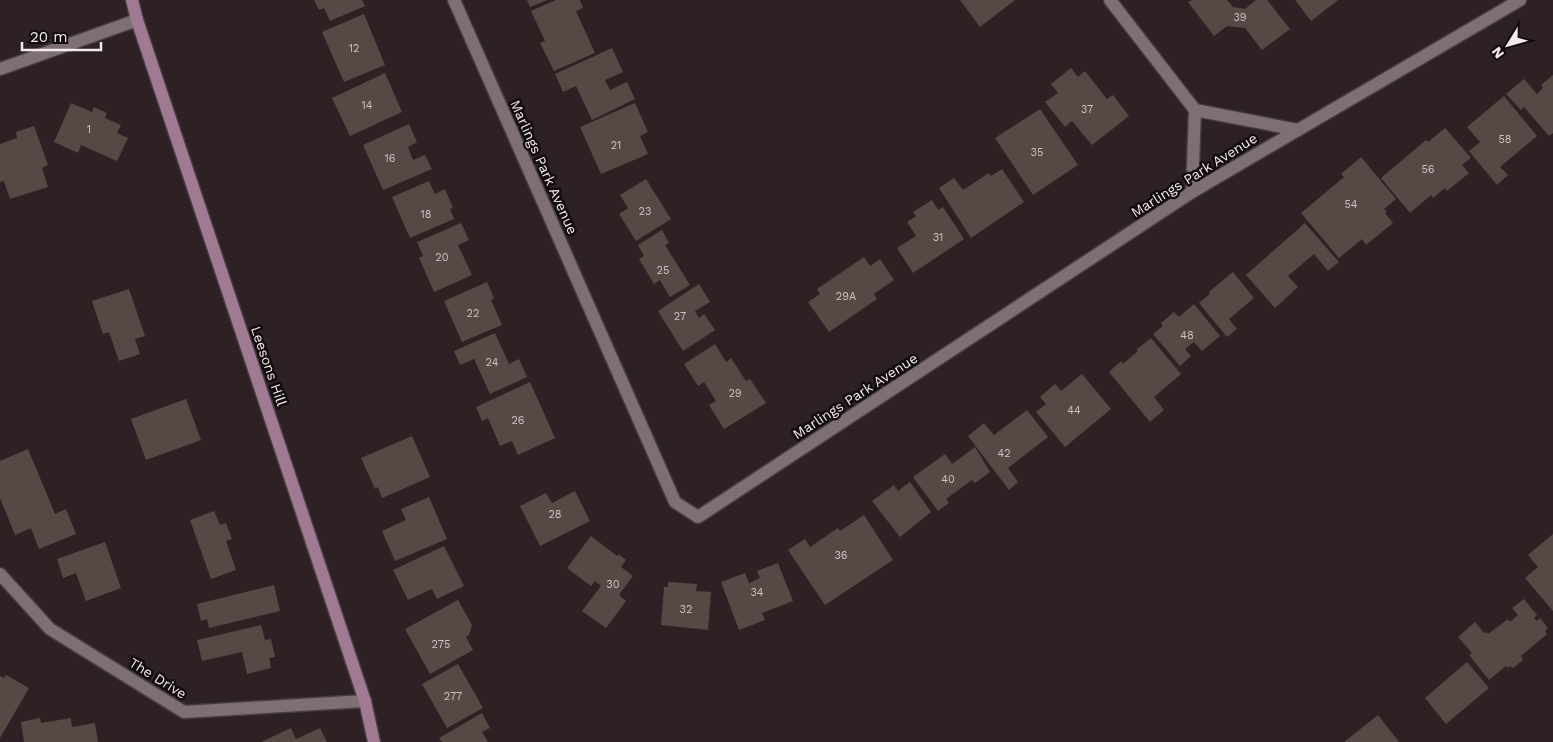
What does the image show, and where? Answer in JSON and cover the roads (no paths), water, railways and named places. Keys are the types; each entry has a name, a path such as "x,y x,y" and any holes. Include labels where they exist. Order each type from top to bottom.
{"street":[{"name":"Leesons Hill","path":"132,0 137,20 365,701 374,742"},
{"name":"Marlings Park Avenue","path":"454,0 675,502 698,517 1192,192 1520,0"},
{"path":"1110,0 1195,110 1192,192"},
{"path":"0,69 137,20"},
{"path":"1195,110 1298,130"},
{"name":"The Drive","path":"0,574 50,629 184,712 365,701"}]}
